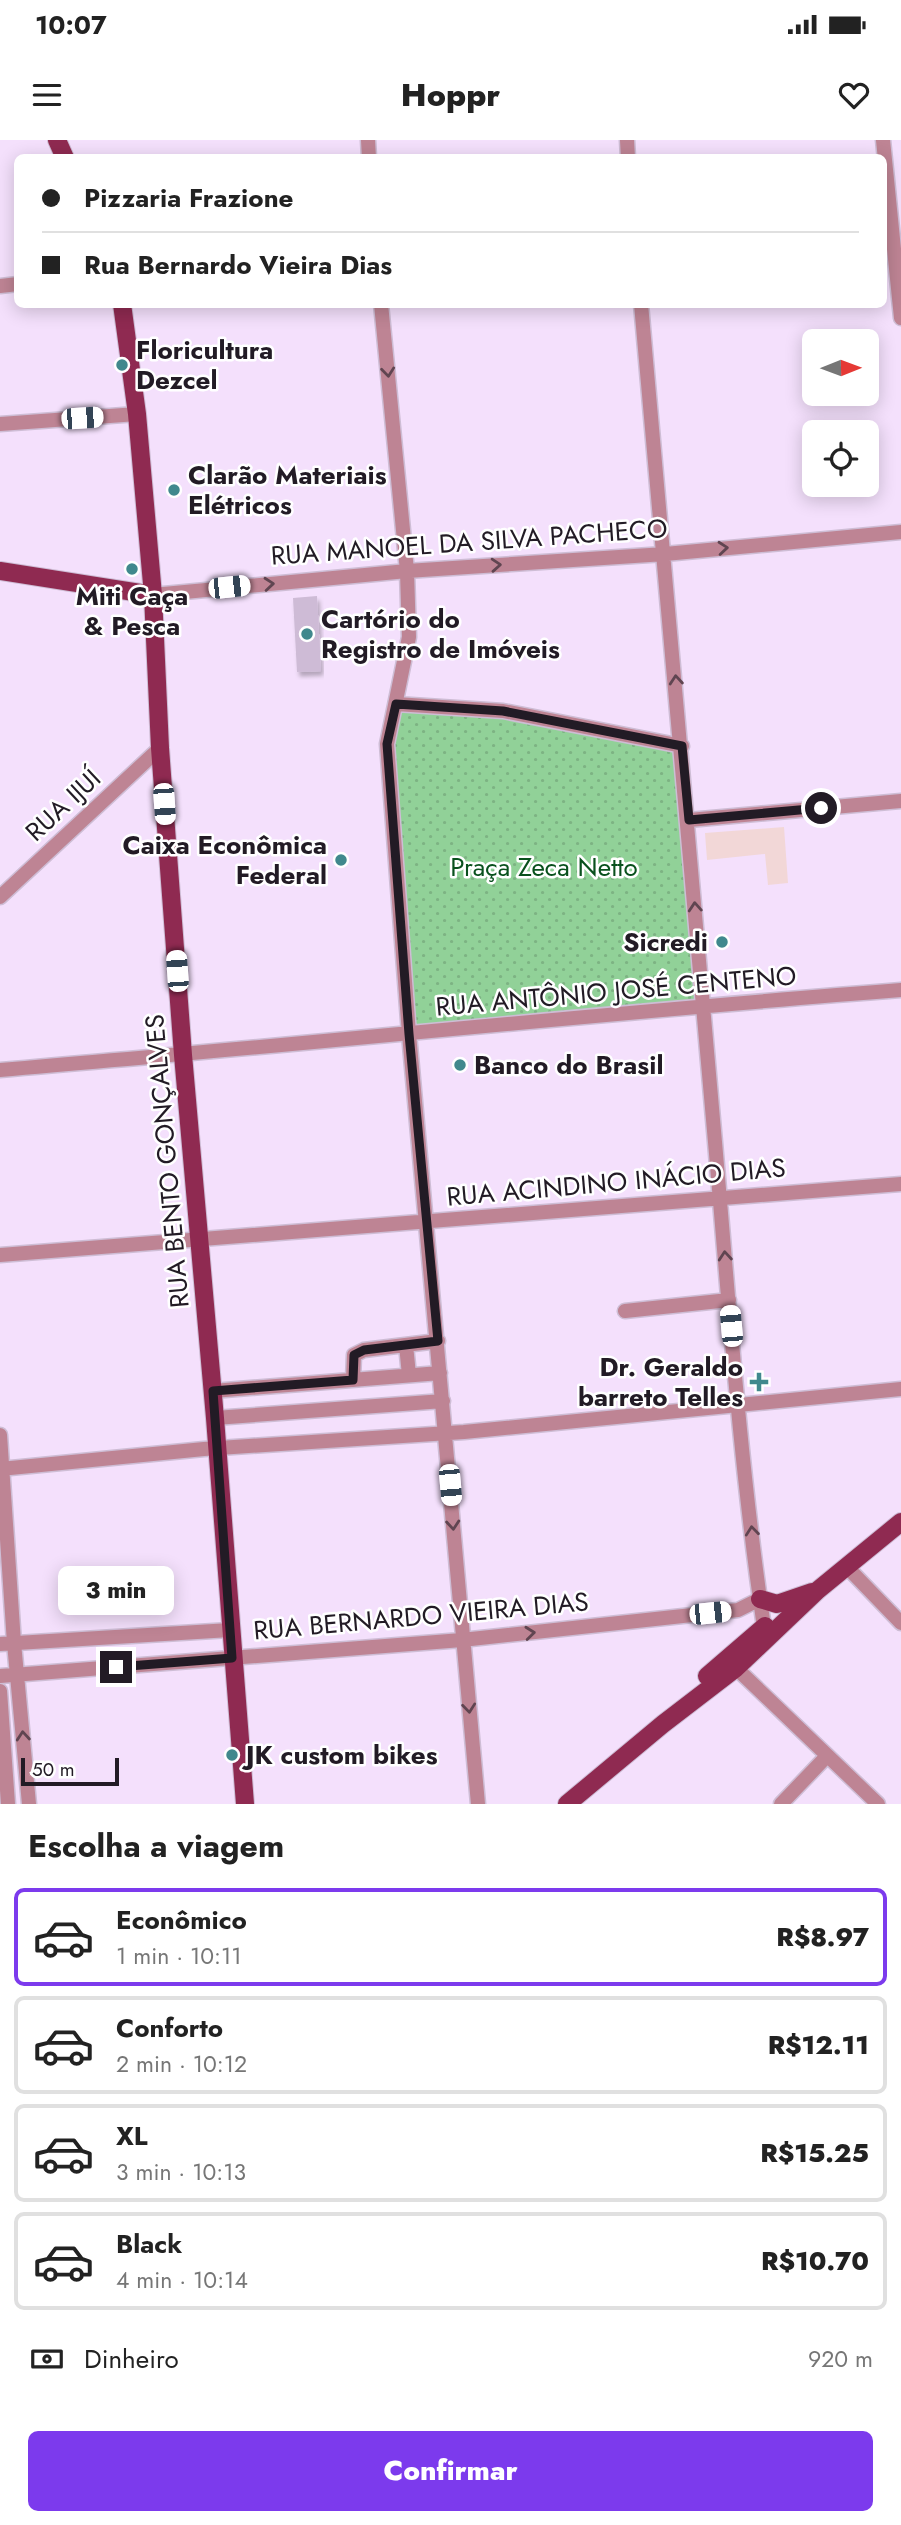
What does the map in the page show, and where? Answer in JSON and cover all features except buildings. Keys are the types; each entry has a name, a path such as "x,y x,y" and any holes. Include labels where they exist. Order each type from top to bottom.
{"main road":[{"name":"RUA BENTO GONÇALVES","path":"123,308 137,414 153,595 160,748 183,1055 218,1448 245,1804"},
{"name":"RUA MANOEL DA SILVA PACHECO","path":"0,571 153,595"},
{"path":"567,1804 663,1724 736,1668 818,1590 901,1522"},
{"path":"760,1599 777,1604 818,1590"},
{"path":"663,1724 691,1690 796,1597"},
{"path":"736,1668 756,1643 764,1627"}],"street":[{"path":"887,168 901,317"},
{"path":"381,308 407,570 409,637 387,744 409,1034 478,1804"},
{"path":"641,308 689,820 702,1005 738,1404 764,1627"},
{"path":"0,424 137,414"},
{"name":"RUA MANOEL DA SILVA PACHECO","path":"153,595 407,570 665,554 901,532"},
{"path":"396,704 503,711 682,746"},
{"name":"RUA IJUÍ","path":"0,897 160,748"},
{"path":"689,820 901,801"},
{"name":"RUA ANTÔNIO JOSÉ CENTENO","path":"0,1070 702,1005 901,990"},
{"name":"RUA ACINDINO INÁCIO DIAS","path":"0,1255 901,1184"},
{"path":"625,1311 729,1300"},
{"path":"353,1380 354,1355 364,1350 438,1341"},
{"path":"406,1345 409,1375"},
{"path":"213,1391 440,1373"},
{"path":"1,1469 218,1448 446,1433 901,1389"},
{"path":"215,1418 443,1401"},
{"path":"0,1435 7,1643 17,1675 29,1804"},
{"path":"847,1567 901,1623"},
{"name":"RUA BERNARDO VIEIRA DIAS","path":"0,1676 462,1640 738,1610 760,1599"},
{"path":"7,1643 230,1630"},
{"path":"736,1668 878,1804"},
{"path":"0,1691 9,1804"},
{"path":"782,1804 827,1756"}],"shaded area":[{"path":"784,827 788,883 768,885 765,854 707,860 705,833"}],"green space":[{"name":"Praça Zeca Netto","path":"399,709 504,717 673,744 700,1002 414,1029 392,742"}],"place":[{"name":"Floricultura Dezcel","path":"122,365"},
{"name":"Clarão Materiais Elétricos","path":"174,490"},
{"name":"Miti Caça & Pesca","path":"132,569"},
{"name":"Cartório do Registro de Imóveis","path":"307,634"},
{"name":"Caixa Econômica Federal","path":"341,860"},
{"name":"Sicredi","path":"722,942"},
{"name":"Banco do Brasil","path":"460,1065"},
{"name":"Dr. Geraldo barreto Telles","path":"759,1382"},
{"name":"JK custom bikes","path":"232,1755"}],"route":[{"path":"116,1667 232,1658 213,1391 353,1380 354,1355 364,1350 438,1341 409,1034 387,744 396,704 503,711 682,746 689,820 821,808"}]}
